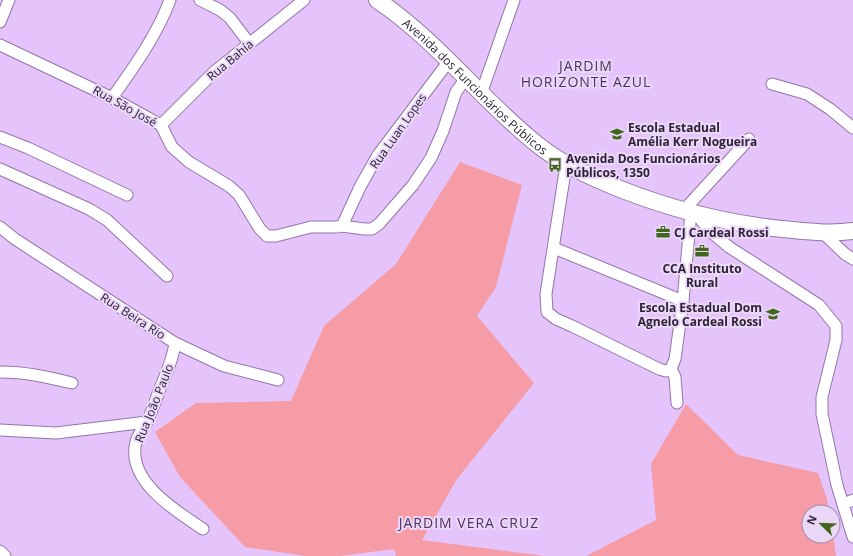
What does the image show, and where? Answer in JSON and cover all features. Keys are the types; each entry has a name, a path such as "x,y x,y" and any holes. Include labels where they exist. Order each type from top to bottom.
{"street":[{"path":"0,22 9,0"},
{"path":"112,98 150,40 170,0"},
{"path":"200,0 220,10 230,18 249,43"},
{"name":"Rua Bahía","path":"161,125 214,72 304,0"},
{"name":"Avenida dos Funcionários Públicos","path":"377,0 412,26 481,94 534,142 566,166 601,182 643,198 728,222 768,228 823,233 853,231"},
{"path":"481,94 514,0"},
{"name":"Rua São José","path":"0,46 112,98 161,125 172,147 189,162 230,186 239,195 260,229 268,236 276,236 310,227 342,226"},
{"name":"Rua Luan Lopes","path":"342,226 360,187 378,155 449,61"},
{"path":"342,226 372,229 379,224 413,185 431,158 443,131 456,92 466,78"},
{"path":"772,84 807,94 830,109 853,128"},
{"path":"0,137 28,148 127,195"},
{"path":"566,166 546,294 547,312 556,319 666,371 671,369 676,359 691,212 749,139"},
{"path":"0,169 76,202 95,212 107,220 167,276"},
{"path":"691,212 728,247 818,305 836,326 836,340 822,397 822,414 829,449 848,502 853,537"},
{"name":"Rua Beira Rio","path":"0,227 15,239 175,343 224,366 278,380"},
{"path":"823,233 845,254 853,259"},
{"path":"554,248 683,301"},
{"name":"Rua João Paulo","path":"175,343 172,360 147,422 140,432 136,444 135,455 142,477 156,494 173,509 203,529"},
{"path":"671,369 675,377 677,403"},
{"path":"0,372 39,374 72,383"},
{"path":"0,430 56,433 147,422"},
{"path":"0,551 5,556"}],"shaded area":[{"path":"460,162 522,185 496,287 477,316 534,383 457,479 422,540 544,556 396,556 394,549 340,556 305,556 245,547 180,477 155,432 196,403 291,401 324,326 396,264"},
{"path":"686,404 738,455 818,473 828,504 801,504 801,544 834,544 836,556 586,556 656,520 651,464"}],"place":[{"name":"Escola Estadual Amélia Kerr Nogueira","path":"617,134"},
{"name":"Avenida Dos Funcionários Públicos, 1350","path":"555,165"},
{"name":"CJ Cardeal Rossi","path":"663,232"},
{"name":"CCA Instituto Rural","path":"702,251"},
{"name":"Escola Estadual Dom Agnelo Cardeal Rossi","path":"773,314"}],"district":[{"name":"JARDIM HORIZONTE AZUL","path":"586,74"},
{"name":"JARDIM VERA CRUZ","path":"469,522"}]}
